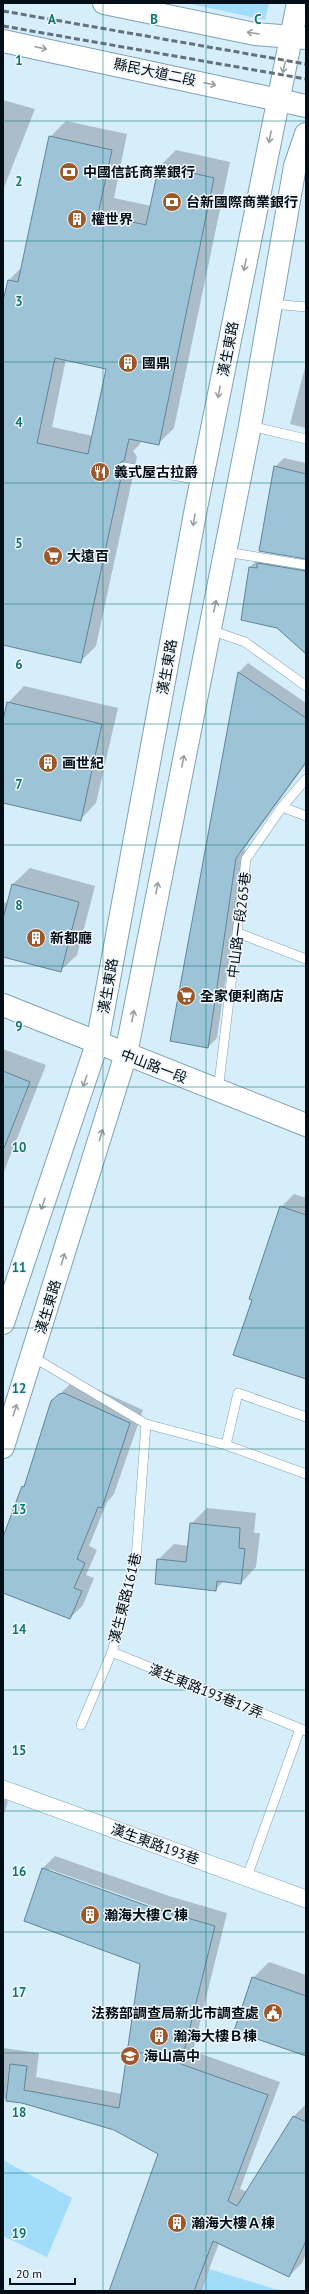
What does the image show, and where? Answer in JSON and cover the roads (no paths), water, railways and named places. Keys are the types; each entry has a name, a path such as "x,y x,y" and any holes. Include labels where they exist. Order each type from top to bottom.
{"street":[{"path":"104,3 255,34 299,37"},
{"name":"漢生東路","path":"3,1323 97,1044 202,480 277,99 299,37 298,3"},
{"name":"縣民大道二段","path":"3,41 306,106"},
{"name":"漢生東路","path":"3,1447 33,1357 126,1054 250,426 295,166 306,134"},
{"name":"中山路一段","path":"3,1006 306,1126"},
{"name":"漢生東路193巷","path":"3,1789 306,1899"}],"lane":[{"path":"272,304 306,307"},
{"path":"250,426 306,439"},
{"path":"123,467 202,480"},
{"path":"226,552 306,565"},
{"path":"210,630 245,642 306,686"},
{"name":"中山路一段265巷","path":"218,1091 246,859 282,807 306,779"},
{"path":"282,807 306,816"},
{"path":"238,933 306,959"},
{"path":"33,1357 146,1424 226,1445 306,1474"},
{"path":"226,1445 238,1393 306,1417"},
{"name":"漢生東路161巷","path":"81,1725 92,1696 112,1652 136,1559 146,1424"},
{"name":"漢生東路193巷17弄","path":"112,1652 303,1730 247,1877"}],"railway":[{"path":"3,11 306,64"},
{"path":"3,26 306,79"}],"place":[{"name":"中國信託商業銀行","path":"69,172"},
{"name":"台新國際商業銀行","path":"172,202"},
{"name":"權世界","path":"77,219"},
{"name":"國鼎","path":"128,363"},
{"name":"義式屋古拉爵","path":"100,472"},
{"name":"大遠百","path":"53,556"},
{"name":"画世紀","path":"48,763"},
{"name":"新都廳","path":"36,938"},
{"name":"全家便利商店","path":"186,996"},
{"name":"瀚海大樓Ｃ棟","path":"90,1915"},
{"name":"法務部調查局新北市調查處","path":"273,2013"},
{"name":"瀚海大樓Ｂ棟","path":"159,2036"},
{"name":"海山高中","path":"130,2056"},
{"name":"瀚海大樓Ａ棟","path":"177,2223"}]}
